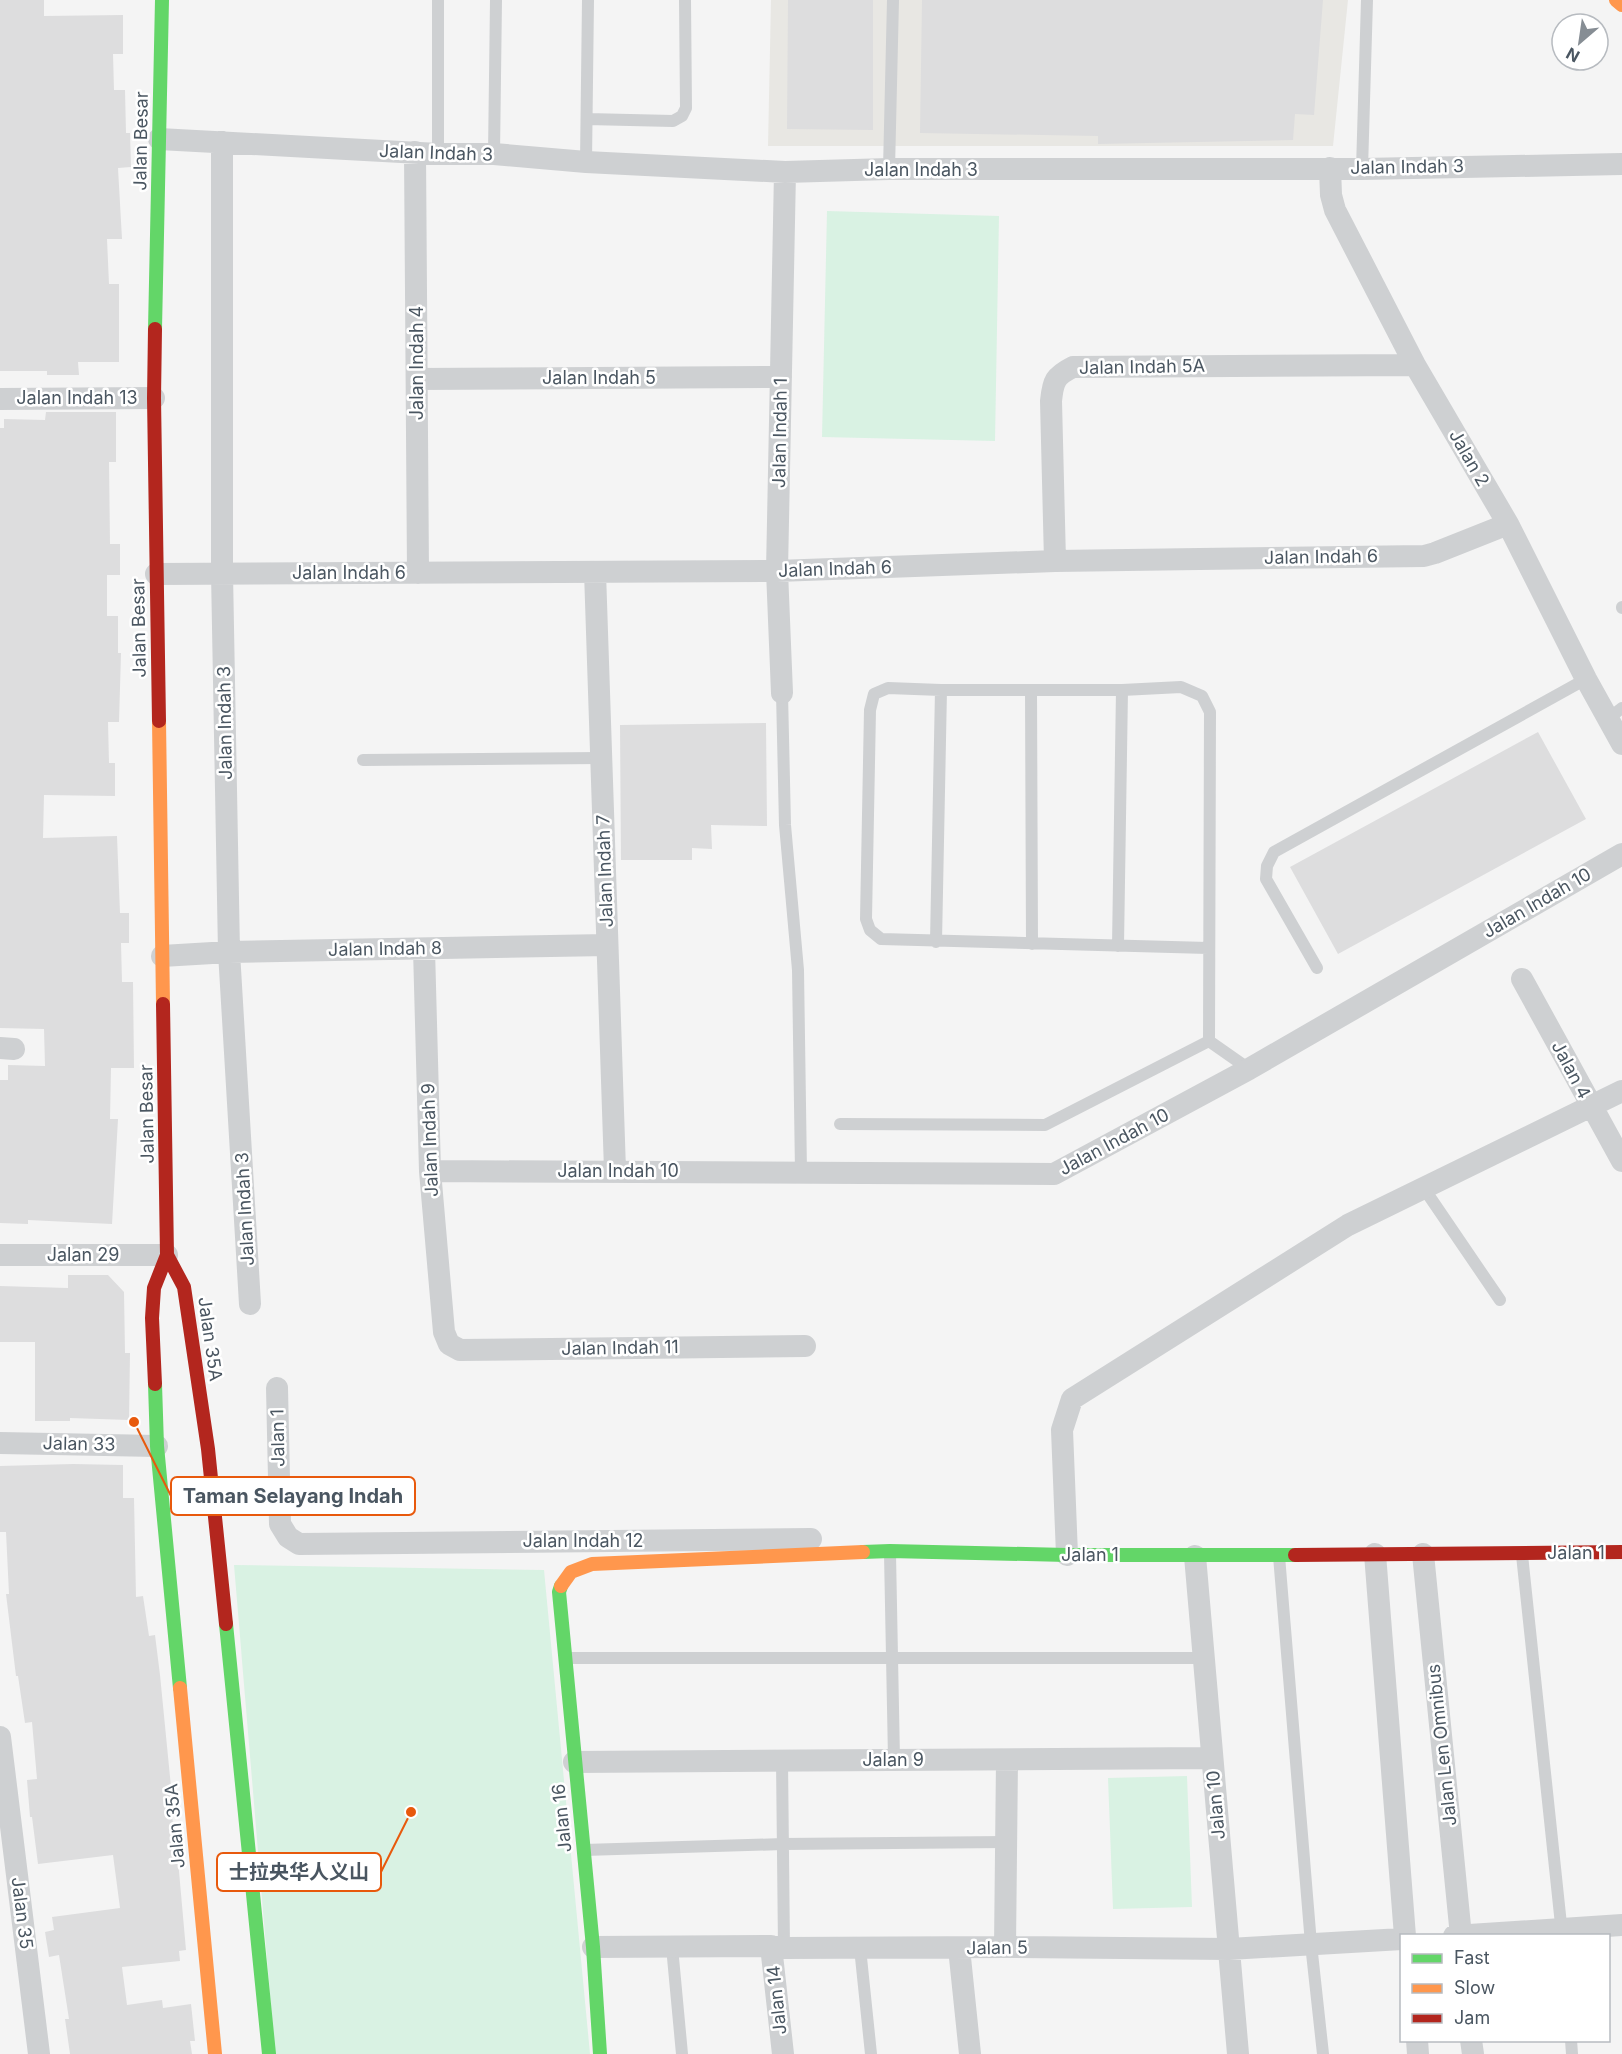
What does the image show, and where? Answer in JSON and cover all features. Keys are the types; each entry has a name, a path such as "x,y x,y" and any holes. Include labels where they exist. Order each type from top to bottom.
{"street":[{"name":"Jalan Besar","path":"162,0 154,398 167,1255"},
{"path":"1616,0 1622,5"},
{"name":"Jalan Indah 3","path":"159,139 427,153 494,154 586,162 786,172 889,169 1362,169 1622,164"},
{"name":"Jalan Indah 3","path":"222,142 222,573 229,952 250,1304"},
{"name":"Jalan Indah 4","path":"418,573 417,379 427,153"},
{"name":"Jalan 2","path":"1330,168 1335,210 1414,365 1508,524 1586,678 1615,713 1622,744"},
{"name":"Jalan Indah 1","path":"782,693 777,571 786,172"},
{"name":"Jalan Indah 5A","path":"1055,561 1051,401 1053,387 1059,374 1072,368 1414,365"},
{"name":"Jalan Indah 5","path":"417,379 781,377"},
{"name":"Jalan Indah 13","path":"0,399 154,398"},
{"name":"Jalan Indah 6","path":"156,574 777,571 1055,561 1424,555 1435,553 1508,524"},
{"name":"Jalan Indah 7","path":"595,572 615,1170"},
{"name":"Jalan Indah 10","path":"430,1171 615,1170 1054,1174 1249,1069 1622,854"},
{"name":"Jalan Indah 8","path":"162,956 229,952 607,945"},
{"name":"Jalan Indah 9","path":"424,949 430,1171 444,1332"},
{"name":"Jalan 4","path":"1522,979 1622,1161"},
{"path":"1067,1555 1062,1430 1072,1399 1348,1226 1622,1091"},
{"name":"Jalan 29","path":"0,1255 167,1255"},
{"name":"Jalan 35A","path":"167,1255 154,1288 152,1318 157,1446 215,2054"},
{"name":"Jalan 35A","path":"167,1255 184,1287 208,1449 269,2054"},
{"name":"Jalan Indah 11","path":"444,1332 449,1344 460,1350 806,1346"},
{"name":"Jalan 1","path":"278,1388 280,1524"},
{"name":"Jalan 33","path":"0,1443 157,1446"},
{"name":"Jalan Indah 12","path":"280,1524 288,1537 299,1544 873,1539 890,1551"},
{"name":"Jalan 1","path":"563,1579 574,1568 592,1564 890,1551 1195,1556 1622,1552"},
{"path":"1375,1554 1405,1934"},
{"name":"Jalan Len Omnibus","path":"1423,1554 1461,1934"},
{"name":"Jalan 10","path":"1195,1556 1238,2054"},
{"name":"Jalan 16","path":"563,1579 559,1592 593,1947 600,2054"},
{"name":"Jalan 35","path":"0,1737 4,1801 39,2054"},
{"name":"Jalan 9","path":"574,1762 1212,1758"},
{"path":"1005,1947 1007,1760"},
{"path":"1495,1934 1562,1932 1622,1925"},
{"name":"Jalan 5","path":"593,1947 1229,1949 1400,1939"},
{"name":"Jalan 14","path":"777,1947 783,2054"},
{"path":"959,1948 970,2054"}],"lane":[{"path":"427,153 438,0"},
{"path":"494,154 496,0"},
{"path":"586,162 588,0"},
{"path":"587,119 674,121 682,116 686,108 685,0"},
{"path":"889,169 893,0"},
{"path":"1362,169 1367,0"},
{"path":"1317,968 1266,879 1267,866 1274,852 1586,678"},
{"path":"1208,948 881,939 870,930 866,919 870,710 874,694 888,688 1122,690 1181,687 1202,696 1210,712 1209,1041"},
{"path":"936,942 941,690"},
{"path":"1031,690 1032,944"},
{"path":"1118,946 1122,690"},
{"path":"782,693 785,825 798,970 801,1172"},
{"path":"363,760 601,758"},
{"path":"1209,1041 1249,1069"},
{"path":"840,1124 1045,1125 1209,1041"},
{"path":"1423,1188 1500,1300"},
{"path":"890,1551 894,1759"},
{"path":"1521,1553 1562,1932"},
{"path":"1279,1555 1311,1944 1323,2054"},
{"path":"565,1658 1204,1658"},
{"path":"777,1947 783,1844 782,1760"},
{"path":"583,1850 783,1844 1006,1842"},
{"path":"672,1947 682,2054"},
{"path":"860,1948 871,2054"}],"shaded area":[{"path":"771,0 1348,0 1333,146 768,146"}],"green space":[{"path":"827,211 999,216 995,441 822,437"},
{"path":"234,1565 544,1570 590,2054 275,2054"},
{"path":"1187,1776 1192,1907 1113,1909 1108,1778"}],"building":[{"path":"0,0 44,0 44,16 123,15 123,54 113,54 114,90 125,90 126,133 130,133 131,167 118,168 122,239 107,239 109,284 119,284 119,362 78,362 79,375 47,375 47,371 0,371"},
{"path":"788,0 873,0 873,130 787,129"},
{"path":"922,0 1323,0 1314,115 1295,114 1293,140 1098,144 1098,136 920,133"},
{"path":"46,412 116,412 116,462 109,462 110,544 120,544 120,575 107,575 107,616 118,616 118,653 121,653 119,722 108,722 109,763 115,763 115,796 44,795 43,838 117,836 120,913 129,913 129,943 121,943 122,982 133,982 134,1068 111,1068 110,1119 118,1119 112,1224 28,1220 28,1224 0,1223 0,1080 8,1080 8,1065 45,1066 44,1029 0,1028 0,428 4,428 4,419 45,420"},
{"path":"766,723 767,826 711,825 712,849 692,848 692,860 621,860 620,725"},
{"path":"1538,732 1586,819 1338,954 1290,867"},
{"path":"68,1275 108,1275 124,1292 125,1353 130,1353 129,1420 70,1418 70,1421 35,1421 35,1342 0,1342 0,1286 68,1288"},
{"path":"123,1465 123,1498 134,1498 136,1597 143,1596 149,1636 155,1635 160,1675 172,1797 169,1797 177,1849 186,1950 179,1951 180,1961 122,1967 127,2005 162,2000 163,2008 191,2004 195,2041 190,2041 192,2054 70,2054 65,2019 69,2019 59,1955 49,1957 45,1932 54,1930 52,1917 120,1908 113,1855 38,1864 32,1817 30,1817 27,1780 37,1779 32,1722 25,1723 18,1676 16,1676 6,1594 9,1594 6,1532 0,1532 0,1466"}],"traffic: fast":[{"path":"155,329 162,0"},
{"path":"155,1384 157,1446 180,1688"},
{"path":"863,1552 1295,1555"},
{"path":"561,1586 559,1592 593,1947 600,2054"},
{"path":"226,1624 269,2054"}],"traffic: slow":[{"path":"1616,0 1622,5"},
{"path":"159,721 163,1004"},
{"path":"561,1586 571,1572 592,1564 863,1552"},
{"path":"180,1688 215,2054"}],"traffic: jam":[{"path":"155,329 159,721"},
{"path":"155,1384 152,1318 154,1288 167,1255 163,1004"},
{"path":"167,1255 184,1287 208,1449 226,1624"},
{"path":"1295,1555 1622,1552"}],"place":[{"name":"Taman Selayang Indah","path":"134,1422"},
{"name":"士拉央华人义山","path":"411,1812"}]}
